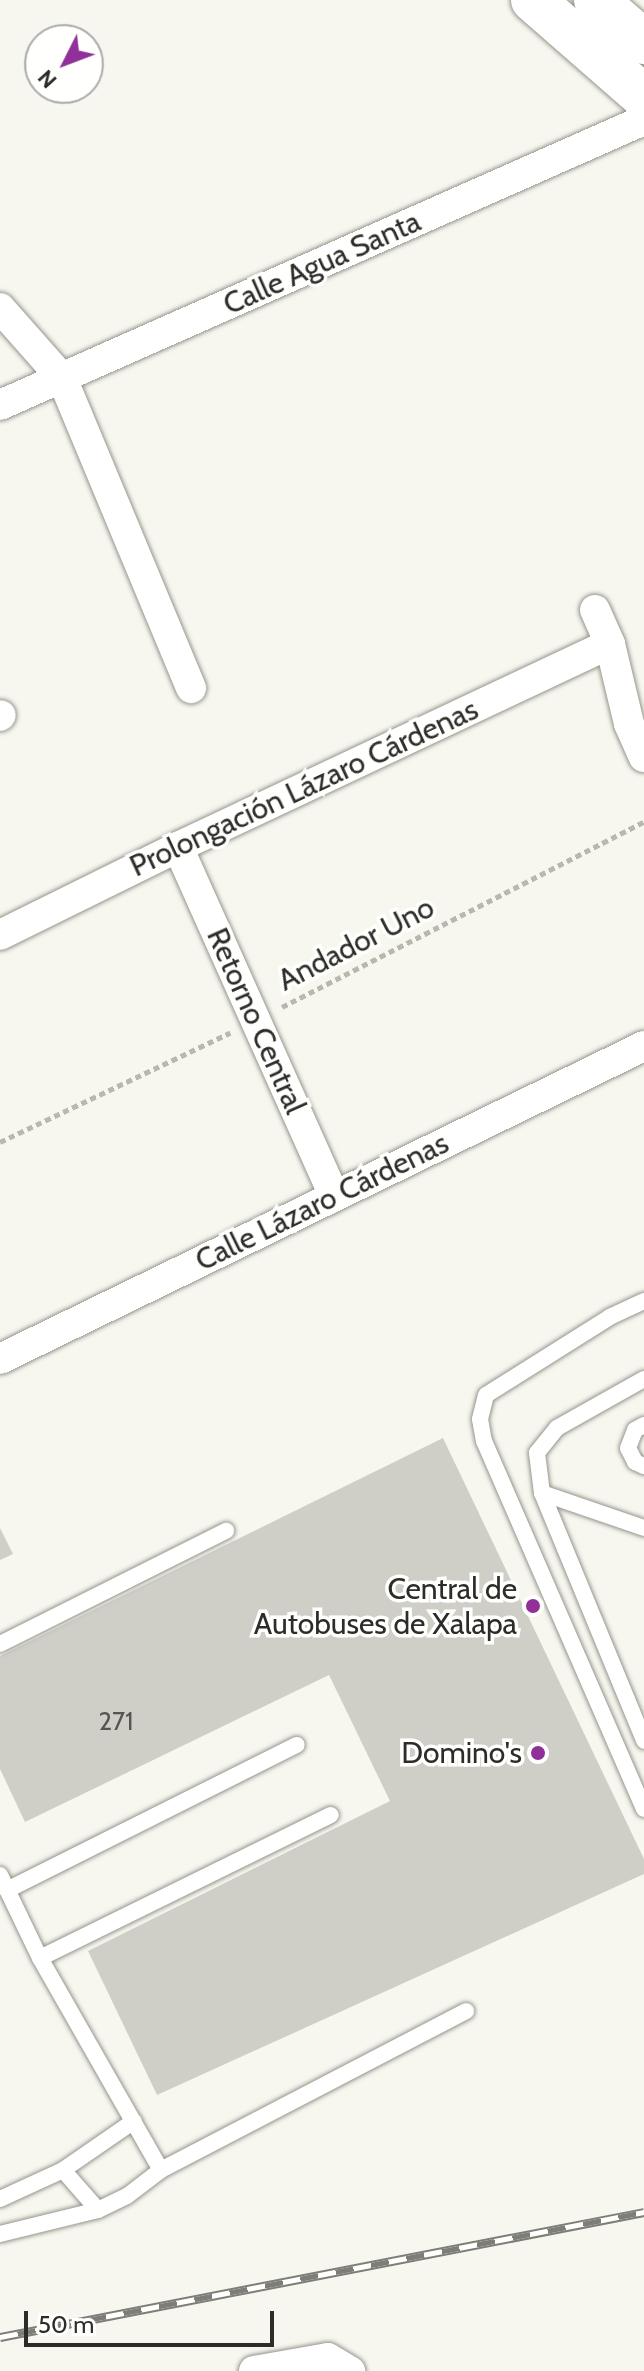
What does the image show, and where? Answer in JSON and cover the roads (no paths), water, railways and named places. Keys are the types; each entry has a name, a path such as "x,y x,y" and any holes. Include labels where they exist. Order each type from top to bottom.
{"main road":[{"path":"533,0 644,97"},
{"path":"596,0 644,42"}],"street":[{"name":"Calle Agua Santa","path":"0,405 644,120"},
{"path":"0,308 62,378 191,688"},
{"path":"595,610 610,644 629,724 644,757"},
{"name":"Prolongación Lázaro Cárdenas","path":"0,935 178,847 610,644"},
{"name":"Retorno Central","path":"178,847 334,1196"},
{"name":"Calle Lázaro Cárdenas","path":"0,1359 644,1046"},
{"path":"254,2371 328,2358 350,2371"}],"lane":[{"path":"644,1301 610,1317 486,1395 480,1419 484,1441 644,1809"},
{"path":"644,1379 557,1428 537,1453 542,1493 644,1741"},
{"path":"644,1425 635,1430 628,1448 635,1462 644,1466"},
{"path":"542,1493 644,1528"},
{"path":"0,1644 226,1531"},
{"path":"161,2170 40,1958 4,1882 297,1745"},
{"path":"40,1958 331,1815"},
{"path":"0,2234 98,2210 127,2196 161,2170 466,2011"},
{"path":"0,2199 63,2170 134,2121"},
{"path":"63,2170 98,2210"}],"railway":[{"path":"0,2337 644,2212"}],"place":[{"name":"Central de Autobuses de Xalapa","path":"533,1606"},
{"name":"Domino's","path":"538,1753"}]}
